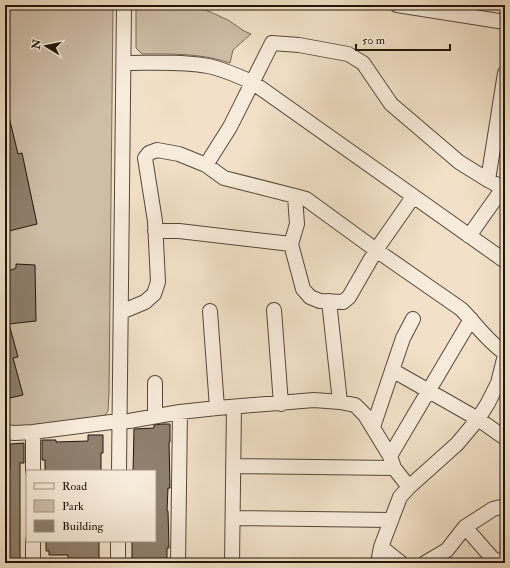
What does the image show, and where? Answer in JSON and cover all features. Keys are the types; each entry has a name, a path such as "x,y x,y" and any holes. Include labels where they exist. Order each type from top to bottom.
{"street":[{"path":"119,470 124,5"},
{"path":"397,5 463,10 505,22"},
{"path":"206,166 230,127 272,43 299,45 348,54 363,63 391,104 458,162 504,188 469,236"},
{"path":"124,63 174,63 209,66 227,71 252,82 505,261"},
{"path":"488,180 505,73"},
{"path":"121,312 145,302 154,294 158,282 154,231 155,221 145,158 149,153 157,150 179,154 206,166 224,178 306,199 461,309 497,348 505,354 498,383 478,419 457,444 400,497 390,520 381,547 378,563"},
{"path":"295,196 297,224 291,244 303,289 310,297 320,301 343,302 349,297 376,250 413,197"},
{"path":"154,231 179,231 291,244"},
{"path":"329,301 340,402"},
{"path":"210,310 217,408"},
{"path":"274,310 281,404"},
{"path":"373,427 403,338 413,319"},
{"path":"392,462 428,391 471,319"},
{"path":"392,370 478,419 505,438"},
{"path":"155,383 155,416"},
{"path":"5,432 33,432 129,421 180,412 217,408 281,404 314,400 340,402 356,405 365,415 392,462 409,487"},
{"path":"232,563 234,407"},
{"path":"178,563 180,412"},
{"path":"33,432 33,470"},
{"path":"233,466 392,462"},
{"path":"426,563 447,550 465,527 493,509 505,506"},
{"path":"233,518 390,520"},
{"path":"465,527 493,558 501,561 505,560"},
{"path":"33,542 33,563"},
{"path":"118,542 118,563"},
{"path":"381,547 401,563"}],"green space":[{"path":"5,5 113,5 109,392 108,411 103,418 14,428 5,426"},
{"path":"136,5 195,5 228,20 251,34 233,50 230,63 208,57 176,54 142,54 136,48"}],"building":[{"path":"5,117 9,117 18,154 22,153 37,224 5,232"},
{"path":"16,264 35,265 36,321 9,324 18,357 13,358 23,395 5,399 5,276 6,272 16,268"},
{"path":"170,424 170,488 168,488 167,511 169,548 167,548 167,563 132,563 132,542 156,542 156,470 133,470 134,429 154,428 154,425"},
{"path":"88,435 103,435 101,470 45,470 45,460 42,460 42,440 56,440 56,442 88,441"},
{"path":"24,443 24,463 20,463 20,563 5,563 5,470 10,469 10,444"},
{"path":"46,542 99,542 99,563 68,563 68,555 49,555 49,551 46,551"}]}
